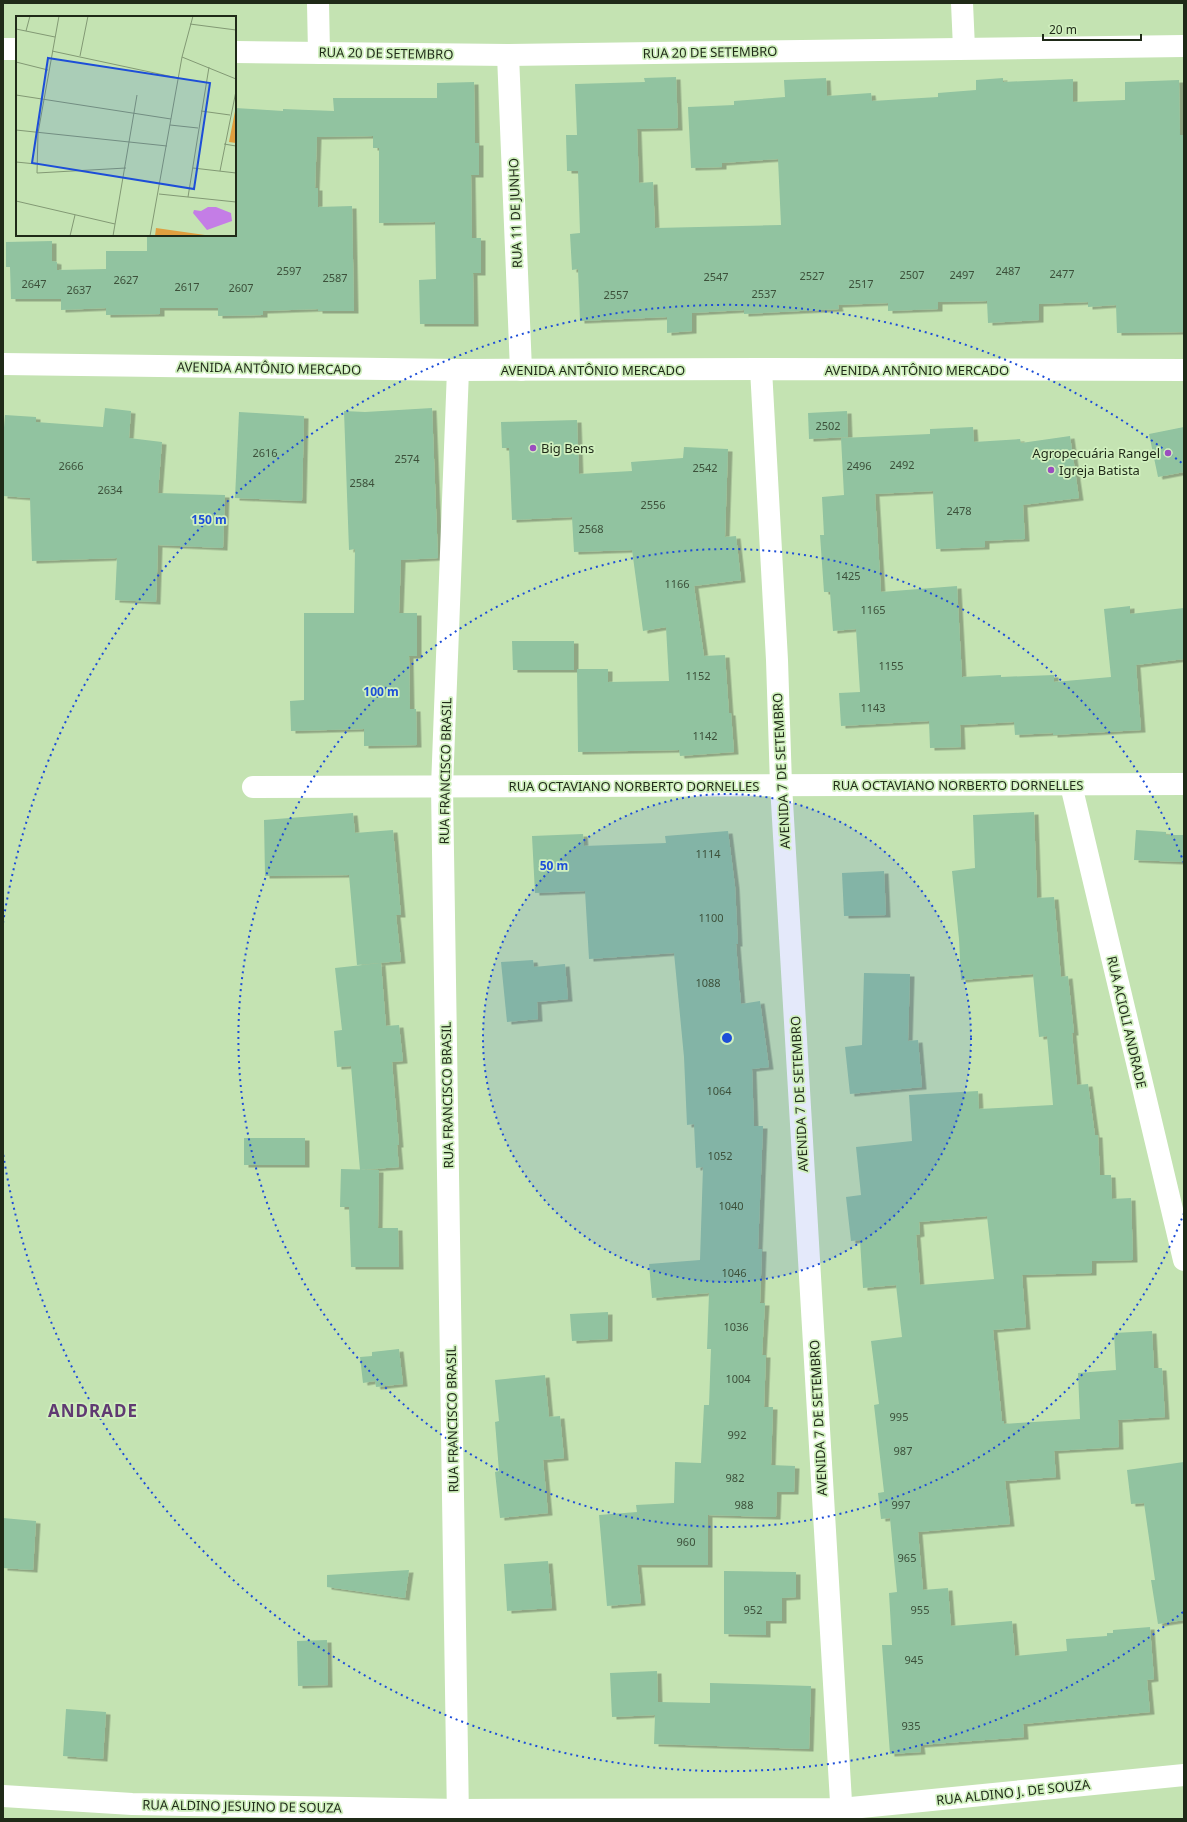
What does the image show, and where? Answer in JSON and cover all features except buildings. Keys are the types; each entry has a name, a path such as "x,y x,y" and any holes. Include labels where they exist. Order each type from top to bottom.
{"street":[{"path":"318,3 319,53"},
{"path":"962,3 964,48"},
{"name":"RUA 20 DE SETEMBRO","path":"236,52 508,55 1184,46"},
{"path":"3,49 16,50"},
{"name":"RUA 11 DE JUNHO","path":"508,55 521,370"},
{"name":"AVENIDA ANTÔNIO MERCADO","path":"3,364 458,370 1184,370"},
{"name":"AVENIDA 7 DE SETEMBRO","path":"761,369 777,660 781,785 841,1814"},
{"name":"RUA FRANCISCO BRASIL","path":"458,370 442,787 458,1814"},
{"name":"RUA OCTAVIANO NORBERTO DORNELLES","path":"253,786 442,787 1184,784"},
{"name":"RUA ACIOLI ANDRADE","path":"1071,785 1184,1260"},
{"name":"RUA ALDINO J. DE SOUZA","path":"841,1814 1184,1775"},
{"name":"RUA ALDINO JESUINO DE SOUZA","path":"3,1796 131,1812 841,1814"}],"place":[{"name":"Big Bens","path":"533,448"},
{"name":"Agropecuária Rangel","path":"1168,453"},
{"name":"Igreja Batista","path":"1051,470"}],"district":[{"name":"ANDRADE","path":"93,1410"}]}
